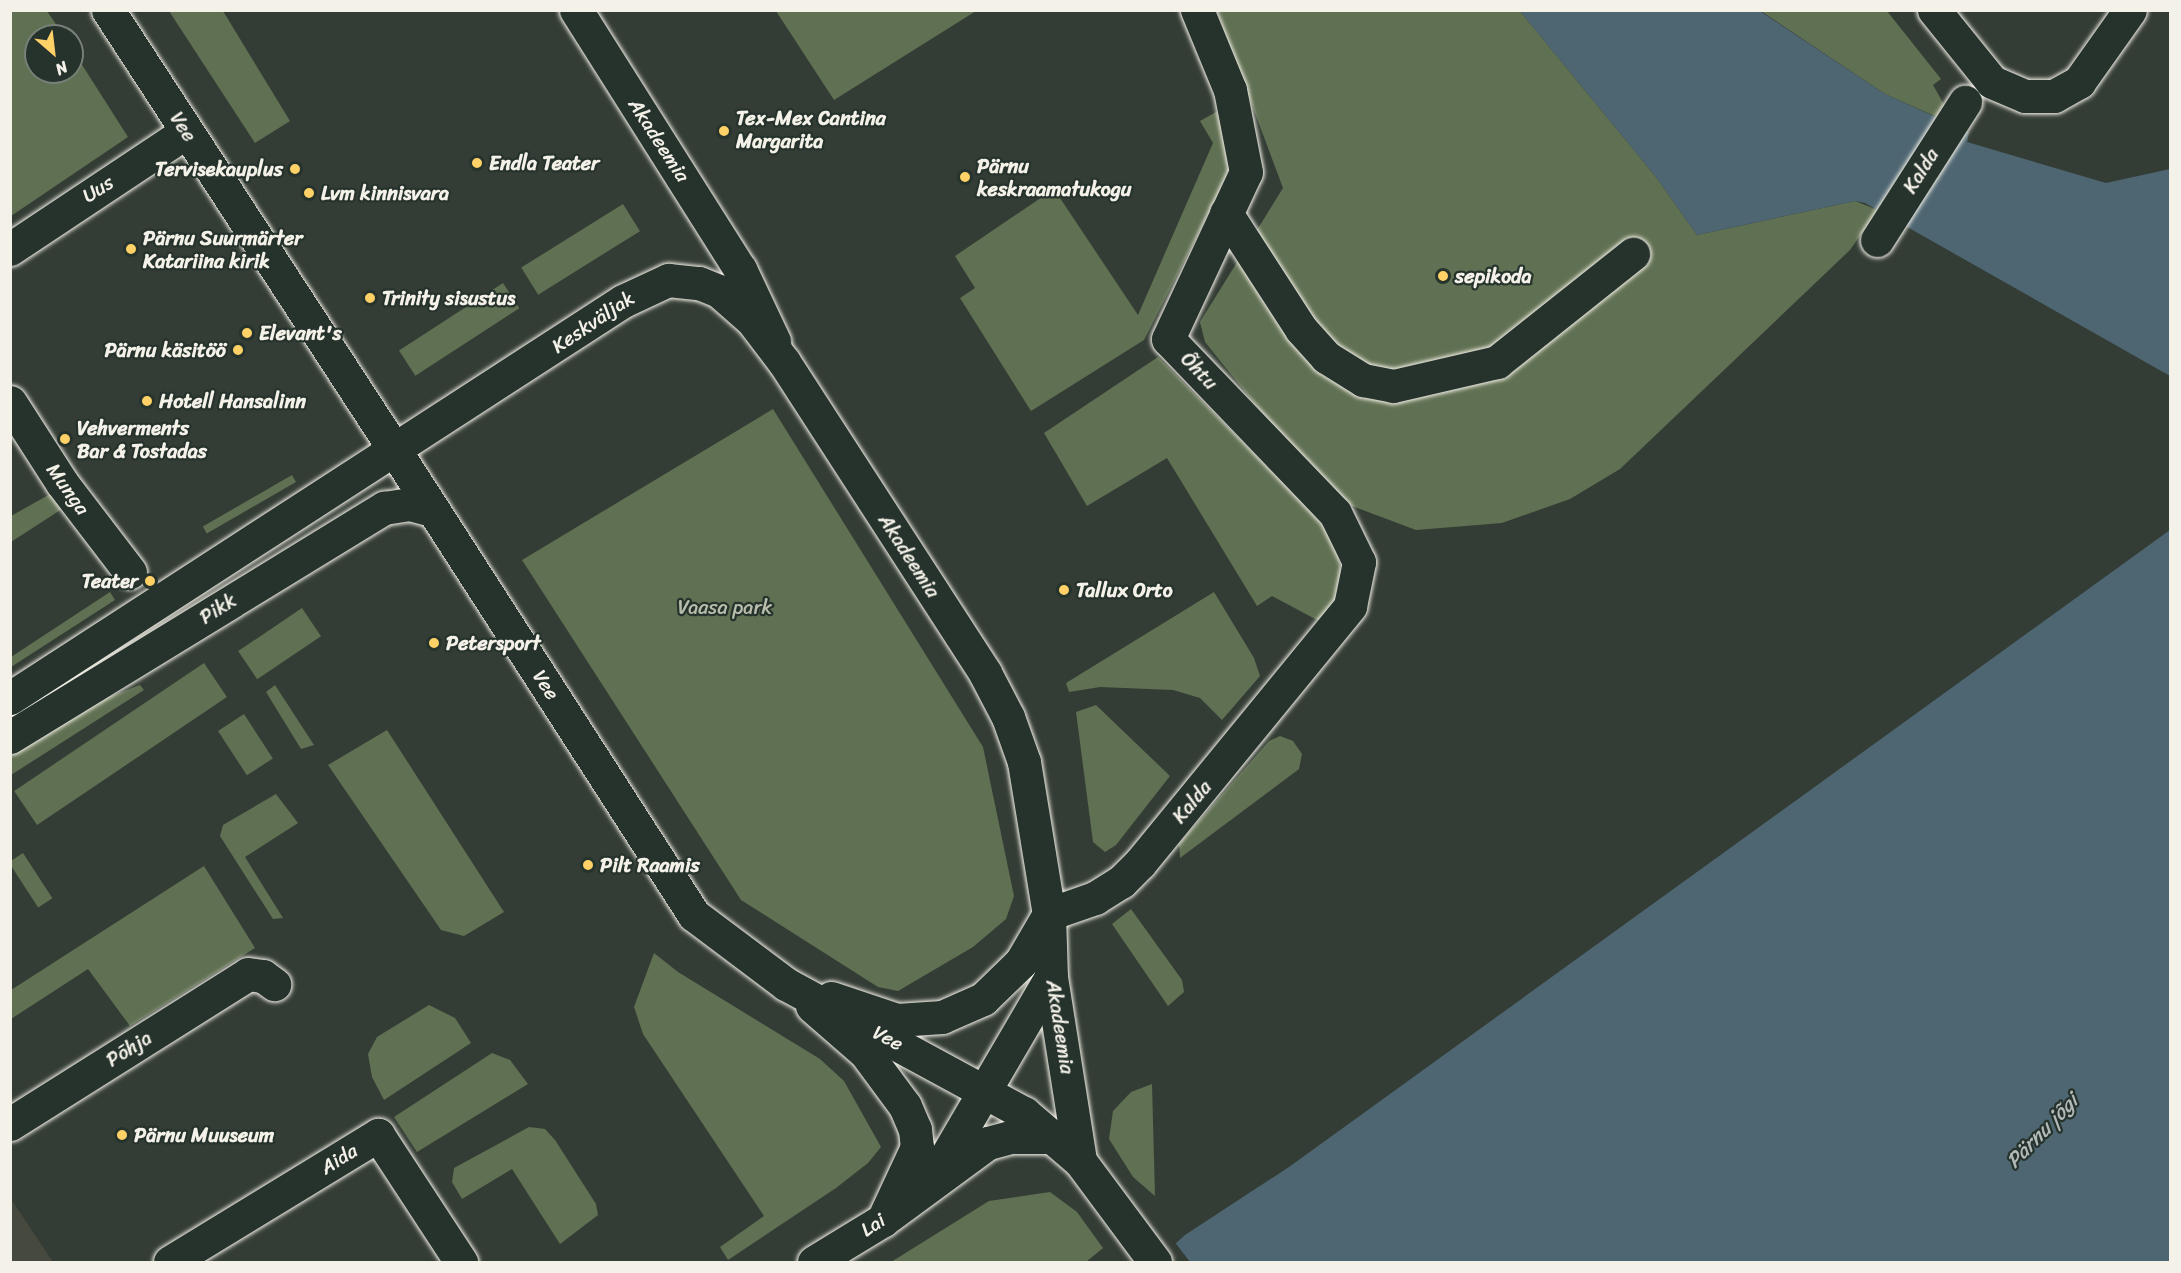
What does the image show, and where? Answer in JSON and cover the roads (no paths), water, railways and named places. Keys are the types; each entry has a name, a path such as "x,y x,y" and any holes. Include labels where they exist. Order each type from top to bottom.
{"street":[{"name":"Vee","path":"108,10 694,915 786,984 986,1091 1054,1137 1080,1161 1155,1263"},
{"name":"Akadeemia","path":"576,10 740,269 784,362 986,673 1008,717 1024,762 1049,914 1051,977 1080,1161"},
{"name":"Õhtu","path":"1197,10 1230,90 1246,172 1168,339 1335,513 1359,562 1350,606 1310,659"},
{"path":"1934,10 1992,82 2025,96 2054,96 2079,82 2130,10"},
{"name":"Kalda","path":"1877,240 1965,102"},
{"name":"Uus","path":"10,249 186,132"},
{"path":"1226,213 1301,329 1326,357 1363,380 1393,386 1497,362 1633,254"},
{"name":"Keskväljak","path":"394,449 623,301 668,280 699,283 719,291 752,320 784,362"},
{"name":"Munga","path":"10,402 62,483 130,572"},
{"name":"Pikk","path":"10,698 394,449"},
{"name":"Pikk","path":"10,737 384,508 410,504 433,510"},
{"name":"Kalda","path":"1049,914 1095,898 1121,882 1199,795 1310,659"},
{"path":"786,984 897,1020 942,1017 983,999 1006,977 1021,962 1049,914"},
{"name":"Lai","path":"930,1184 1051,977"},
{"name":"Põhja","path":"10,1124 261,979"},
{"path":"786,984 866,1052 905,1106 915,1129 917,1147 883,1220"},
{"name":"Aida","path":"170,1263 378,1135 461,1263"},
{"name":"Lai","path":"814,1263 883,1220 988,1143 1011,1137 1054,1137"}],"water":[{"path":"1520,11 1760,11 1885,94 1969,132 1967,142 2106,183 2170,169 2170,376 1865,203 1855,201 1697,235 1656,177"},
{"name":"Pärnu jõgi","path":"2170,530 2170,1262 1155,1262 1185,1235 1289,1167"}],"place":[{"name":"Tex-Mex Cantina Margarita","path":"724,131"},
{"name":"Endla Teater","path":"477,163"},
{"name":"Tervisekauplus","path":"295,169"},
{"name":"Pärnu keskraamatukogu","path":"965,177"},
{"name":"Lvm kinnisvara","path":"309,193"},
{"name":"Pärnu Suurmärter Katariina kirik","path":"131,249"},
{"name":"sepikoda","path":"1443,276"},
{"name":"Trinity sisustus","path":"370,298"},
{"name":"Elevant's","path":"247,333"},
{"name":"Pärnu käsitöö","path":"238,350"},
{"name":"Hotell Hansalinn","path":"147,401"},
{"name":"Vehverments Bar & Tostadas","path":"65,439"},
{"name":"Teater","path":"150,581"},
{"name":"Tallux Orto","path":"1064,590"},
{"name":"Petersport","path":"434,643"},
{"name":"Pilt Raamis","path":"588,865"},
{"name":"Pärnu Muuseum","path":"122,1135"}],"park label":[{"name":"Vaasa park","path":"725,607"}]}
